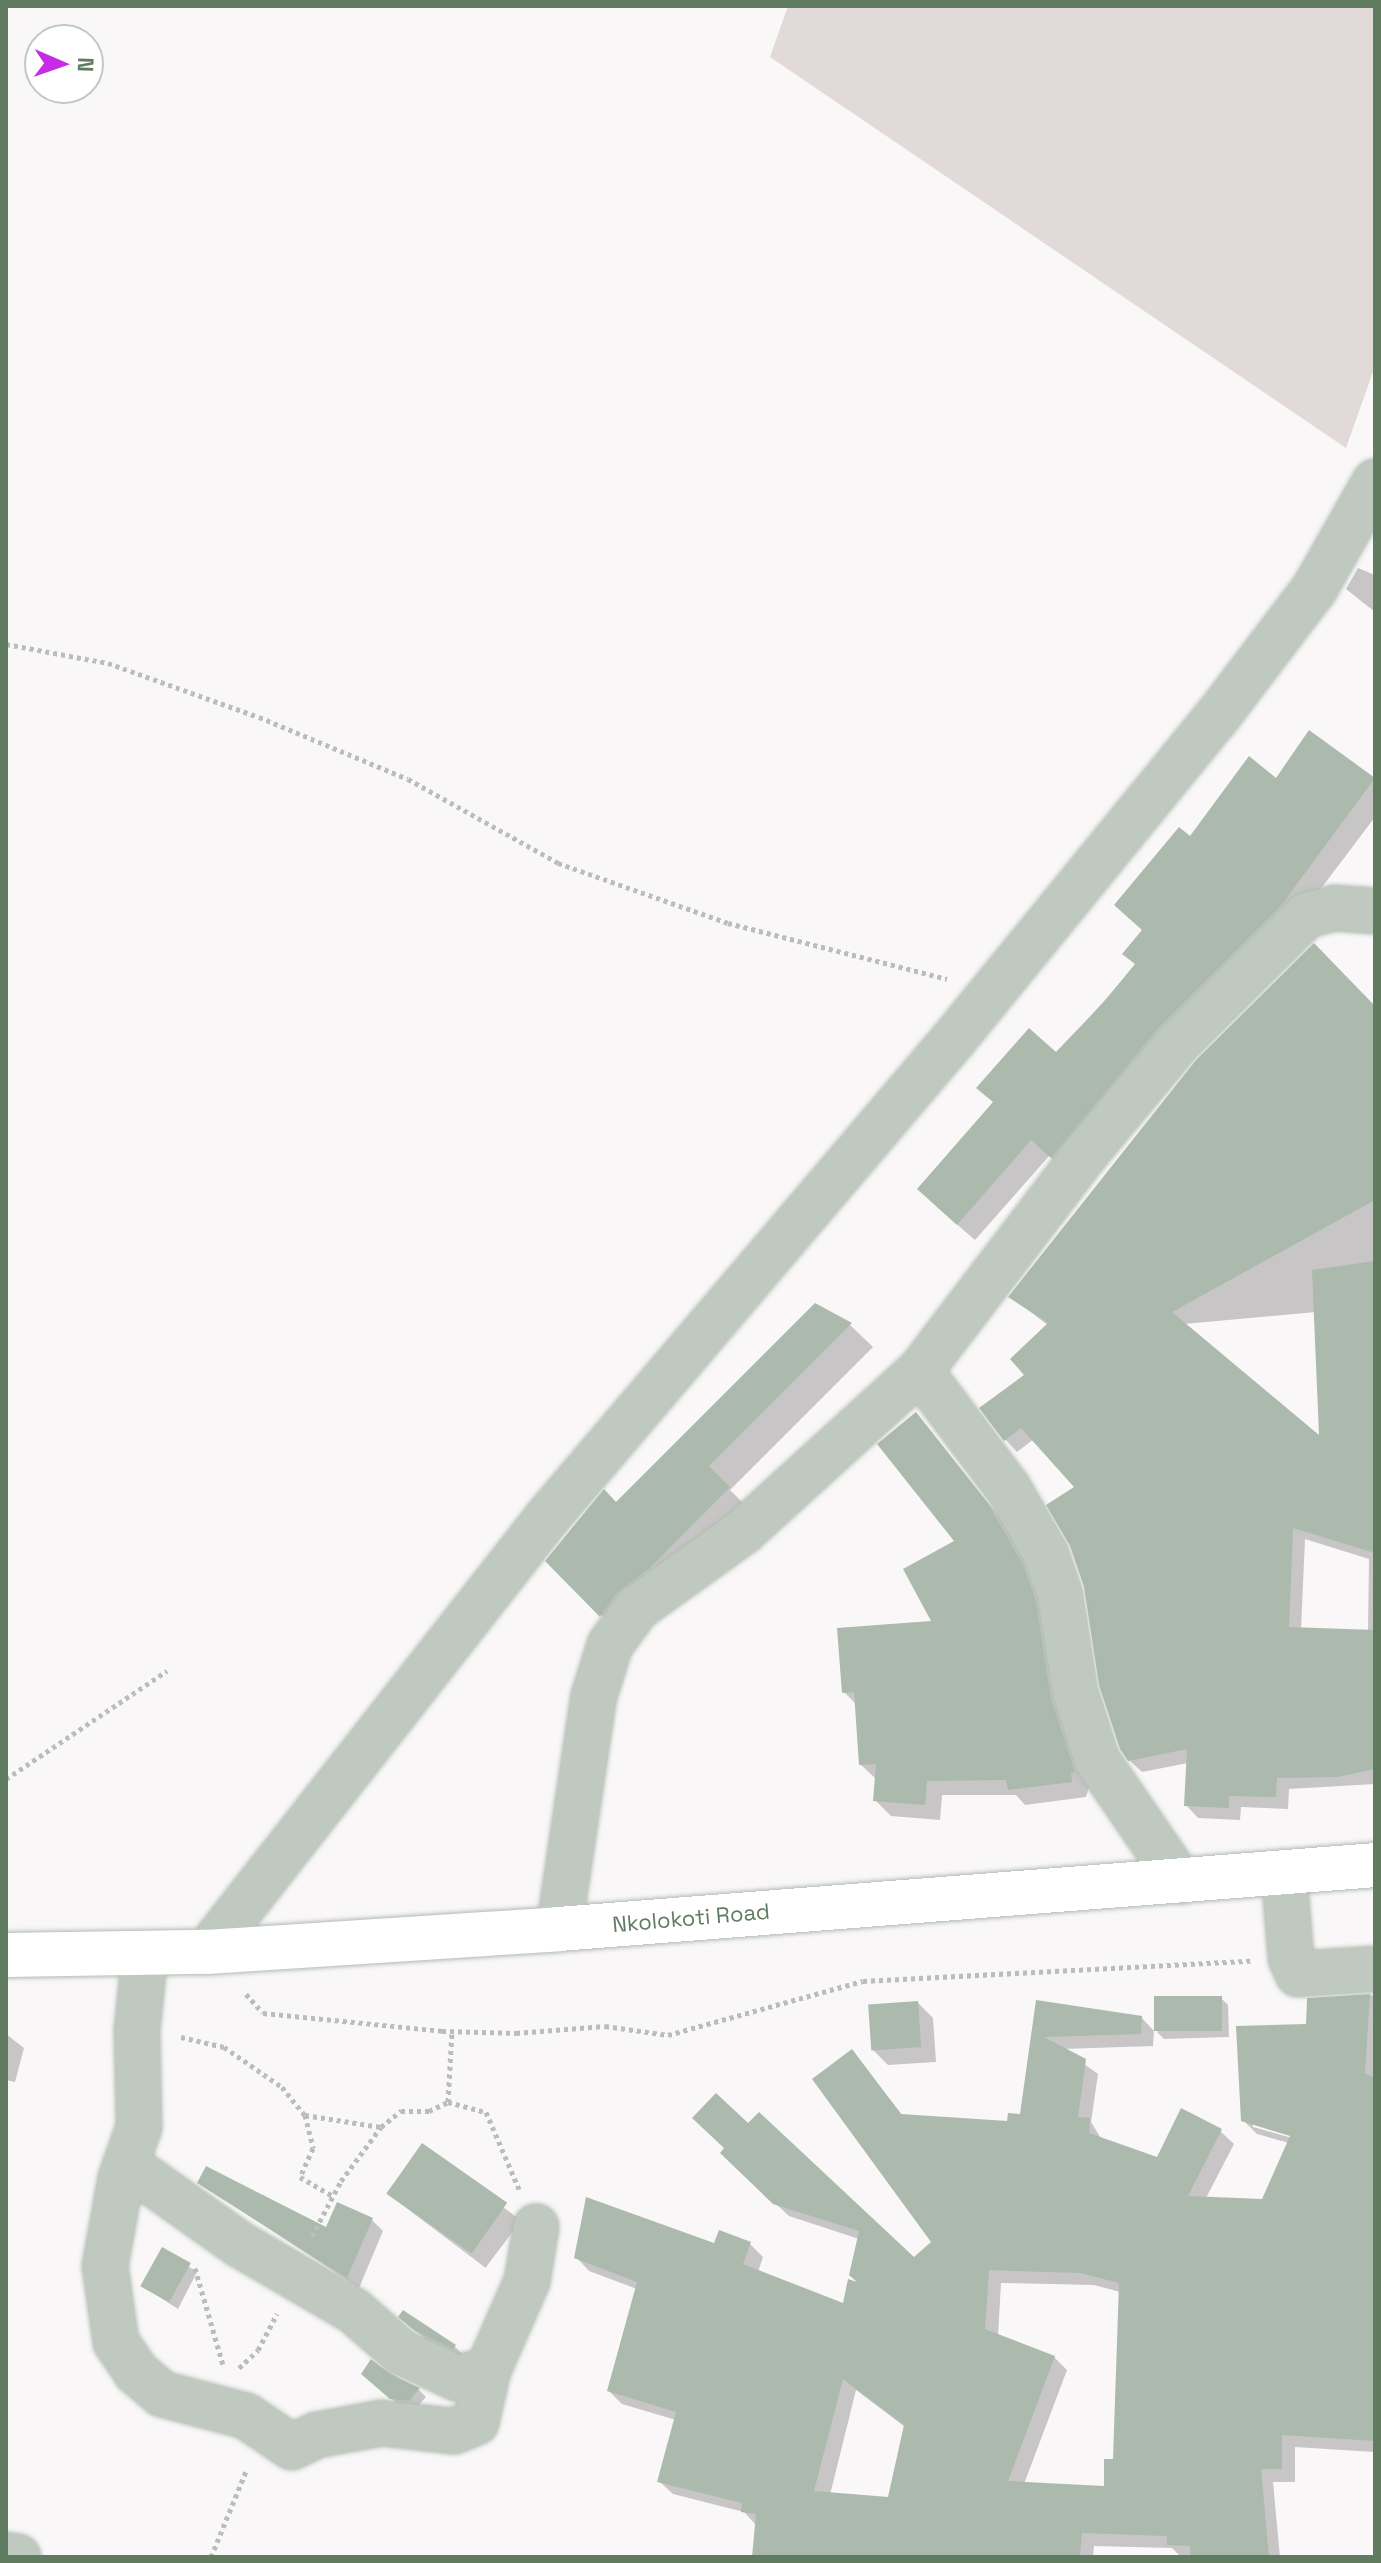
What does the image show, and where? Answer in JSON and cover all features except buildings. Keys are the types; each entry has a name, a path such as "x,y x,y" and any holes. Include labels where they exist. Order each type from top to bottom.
{"main road":[{"name":"Nkolokoti Road","path":"6,1955 207,1952 559,1929 1375,1865"}],"street":[{"path":"207,1952 546,1519 994,991 1217,717 1315,588 1375,482"},
{"path":"559,1929 594,1696 610,1645 637,1608 744,1531 920,1371 1086,1153 1178,1043 1307,915 1335,908 1375,911"},
{"path":"920,1371 1008,1488 1046,1554 1060,1595 1075,1691 1097,1760 1180,1881"},
{"path":"1284,1873 1291,1958 1298,1974 1375,1969"},
{"path":"145,1953 137,2031 139,2127 126,2164 105,2266 116,2342 136,2372 162,2394 246,2416 292,2447 317,2435 381,2423 454,2431 476,2422 488,2370 531,2269 536,2227"},
{"path":"126,2164 199,2216 354,2311 401,2352 457,2378 488,2370"},
{"path":"6,2555 18,2557"}],"path":[{"path":"6,644 108,663 259,717 408,779 558,863 728,923 994,991"},
{"path":"6,1779 167,1671"},
{"path":"207,1952 263,2013 452,2031 516,2033 605,2026 668,2035 863,1981 1082,1974 1291,1958"},
{"path":"137,2031 224,2047 282,2087 305,2115 313,2148 300,2177 333,2196"},
{"path":"448,2102 452,2031"},
{"path":"199,2216 193,2246 196,2281 212,2317 227,2379 258,2350 333,2196 381,2127 401,2111 429,2111 448,2102 486,2112 536,2227"},
{"path":"305,2115 381,2127"},
{"path":"211,2557 247,2470 251,2447 246,2416"}],"shaded area":[{"path":"788,6 1375,6 1375,366 1346,448 770,57"}]}
